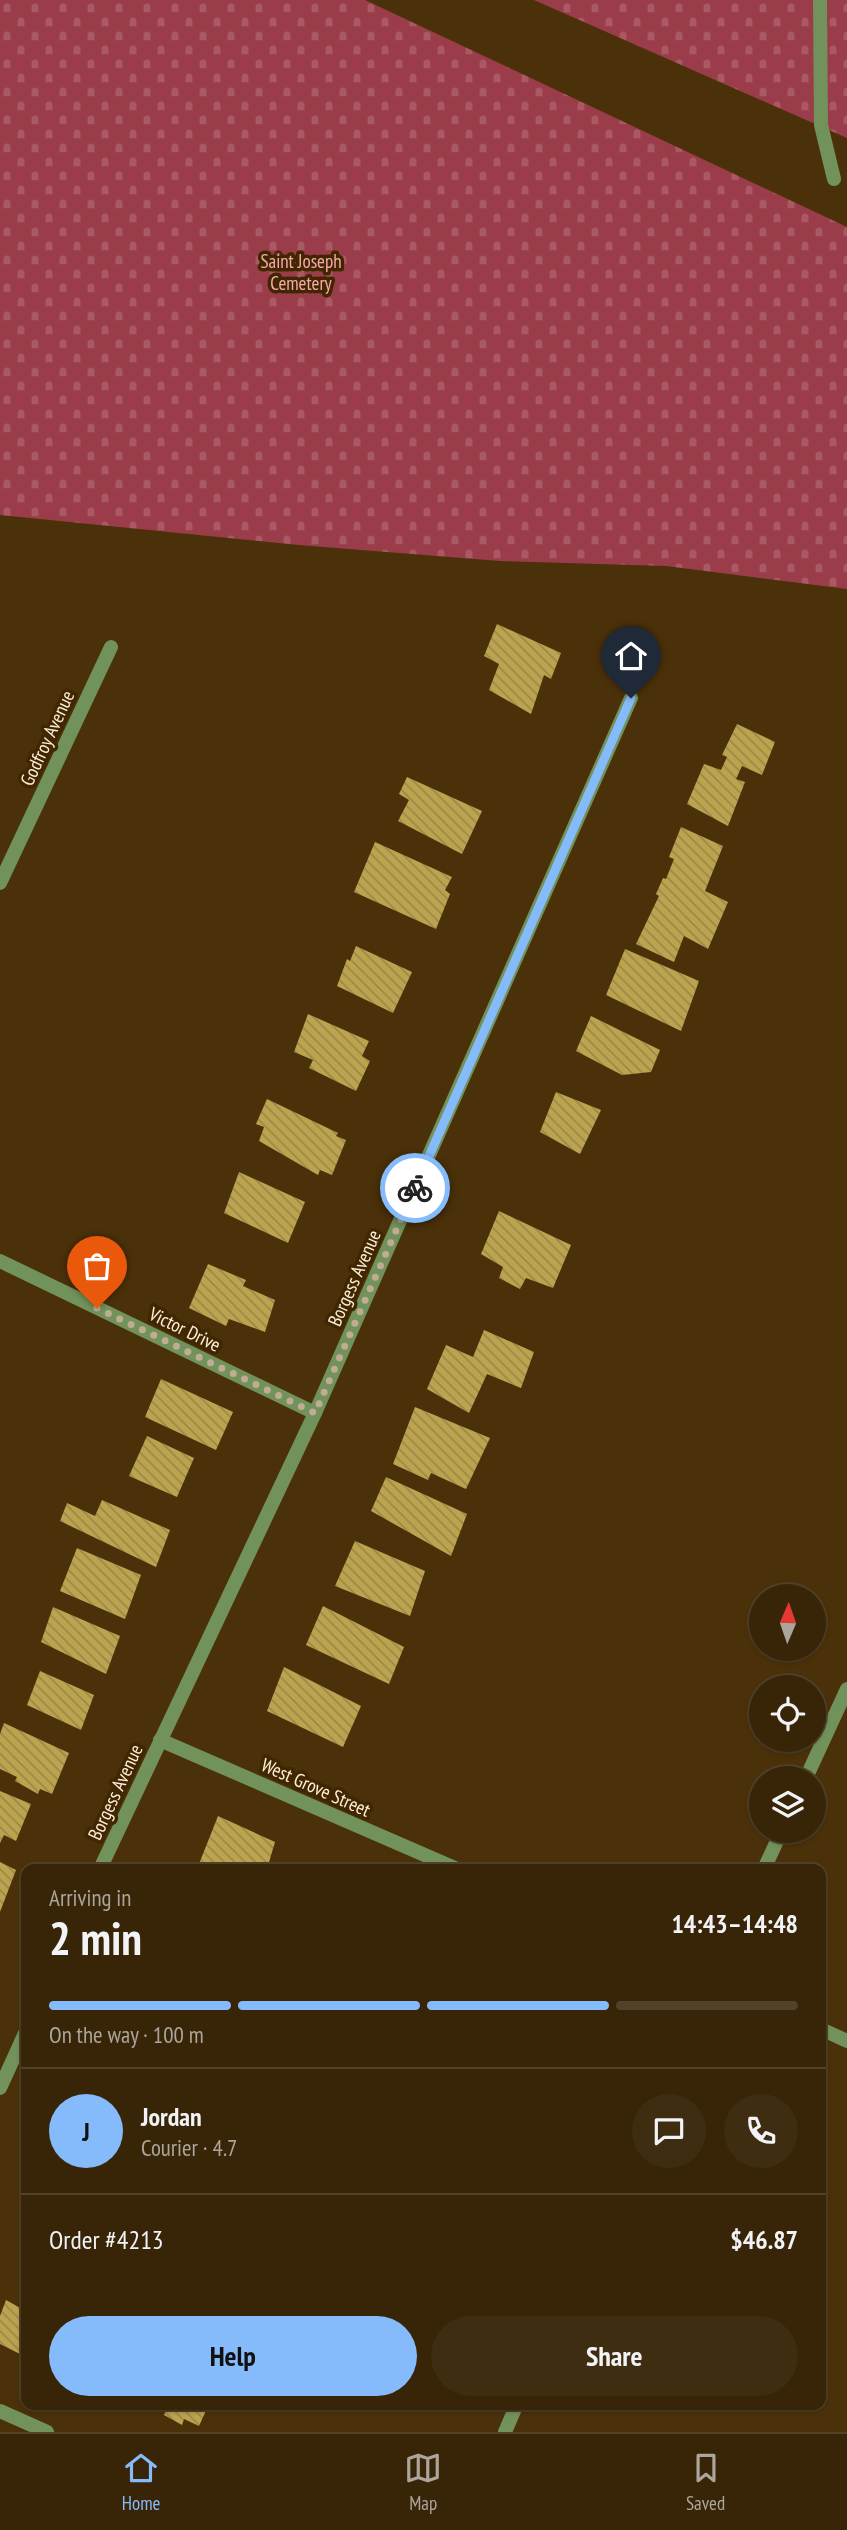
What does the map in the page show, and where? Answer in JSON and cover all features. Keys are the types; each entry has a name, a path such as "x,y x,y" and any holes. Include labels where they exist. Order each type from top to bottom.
{"street":[{"path":"820,0 821,125 834,178"},
{"name":"Godfroy Avenue","path":"0,883 111,648"},
{"name":"Borgess Avenue","path":"102,1864 315,1413 631,698"},
{"name":"Victor Drive","path":"0,1261 315,1413"},
{"path":"812,1766 847,1689"},
{"name":"West Grove Street","path":"160,1740 445,1864"},
{"path":"766,1864 776,1843"},
{"path":"826,2031 847,2041"},
{"path":"0,2088 21,2042"},
{"path":"505,2432 514,2410"},
{"path":"0,2411 47,2432"}],"green space":[{"name":"Saint Joseph Cemetery","path":"0,0 365,0 847,227 847,589 666,566 500,561 299,545 0,515"},
{"path":"534,0 847,0 847,138"}],"building":[{"path":"497,624 561,653 551,679 544,675 531,714 489,690 499,664 484,656"},
{"path":"737,724 775,742 762,775 742,766 736,779 745,782 728,826 687,804 704,764 721,770 727,757 722,755"},
{"path":"407,777 482,811 462,854 398,821 409,800 399,794"},
{"path":"681,827 723,846 705,891 728,902 708,949 684,936 674,962 636,944 659,896 656,894 663,878 666,879 674,859 669,857"},
{"path":"375,842 452,877 445,890 450,894 436,929 354,892"},
{"path":"356,946 412,972 393,1013 337,986 347,959 350,961"},
{"path":"625,949 699,981 681,1031 606,995"},
{"path":"308,1014 369,1041 362,1056 370,1061 356,1091 309,1068 313,1060 294,1052"},
{"path":"591,1016 660,1050 651,1072 622,1075 576,1051"},
{"path":"556,1092 601,1110 580,1154 540,1132"},
{"path":"267,1099 338,1133 336,1136 346,1140 332,1175 320,1170 318,1175 259,1141 264,1127 256,1124"},
{"path":"239,1172 305,1202 288,1243 224,1213"},
{"path":"499,1211 571,1245 553,1288 526,1278 520,1289 499,1278 503,1267 481,1254"},
{"path":"208,1264 246,1280 243,1286 275,1300 265,1332 229,1319 226,1326 189,1308"},
{"path":"484,1330 534,1352 521,1388 487,1374 469,1413 427,1389 446,1345 473,1357"},
{"path":"161,1379 233,1412 216,1450 145,1417"},
{"path":"415,1407 490,1438 466,1489 431,1473 428,1480 393,1464"},
{"path":"147,1436 194,1458 177,1497 129,1476"},
{"path":"386,1477 467,1514 451,1556 371,1511"},
{"path":"102,1500 170,1530 156,1567 60,1521 67,1503 95,1516"},
{"path":"355,1541 425,1571 410,1616 335,1586"},
{"path":"77,1548 141,1575 125,1619 60,1591"},
{"path":"323,1606 404,1647 389,1684 306,1645"},
{"path":"53,1607 120,1636 106,1674 41,1642"},
{"path":"284,1667 361,1706 343,1747 267,1711"},
{"path":"40,1671 94,1695 81,1730 27,1705"},
{"path":"4,1723 69,1753 52,1794 40,1789 38,1794 15,1781 17,1777 0,1769 0,1734"},
{"path":"0,1791 31,1804 16,1841 4,1835 0,1843"},
{"path":"218,1816 275,1842 268,1864 199,1864"},
{"path":"0,1862 16,1870 0,1912"},
{"path":"6,2300 21,2308 21,2354 0,2344 0,2316"},
{"path":"166,2410 206,2410 199,2426 184,2419 182,2425 164,2415"}],"way so far":[{"path":"97,1308 315,1413 415,1188"}],"route":[{"path":"415,1188 631,698"}]}
